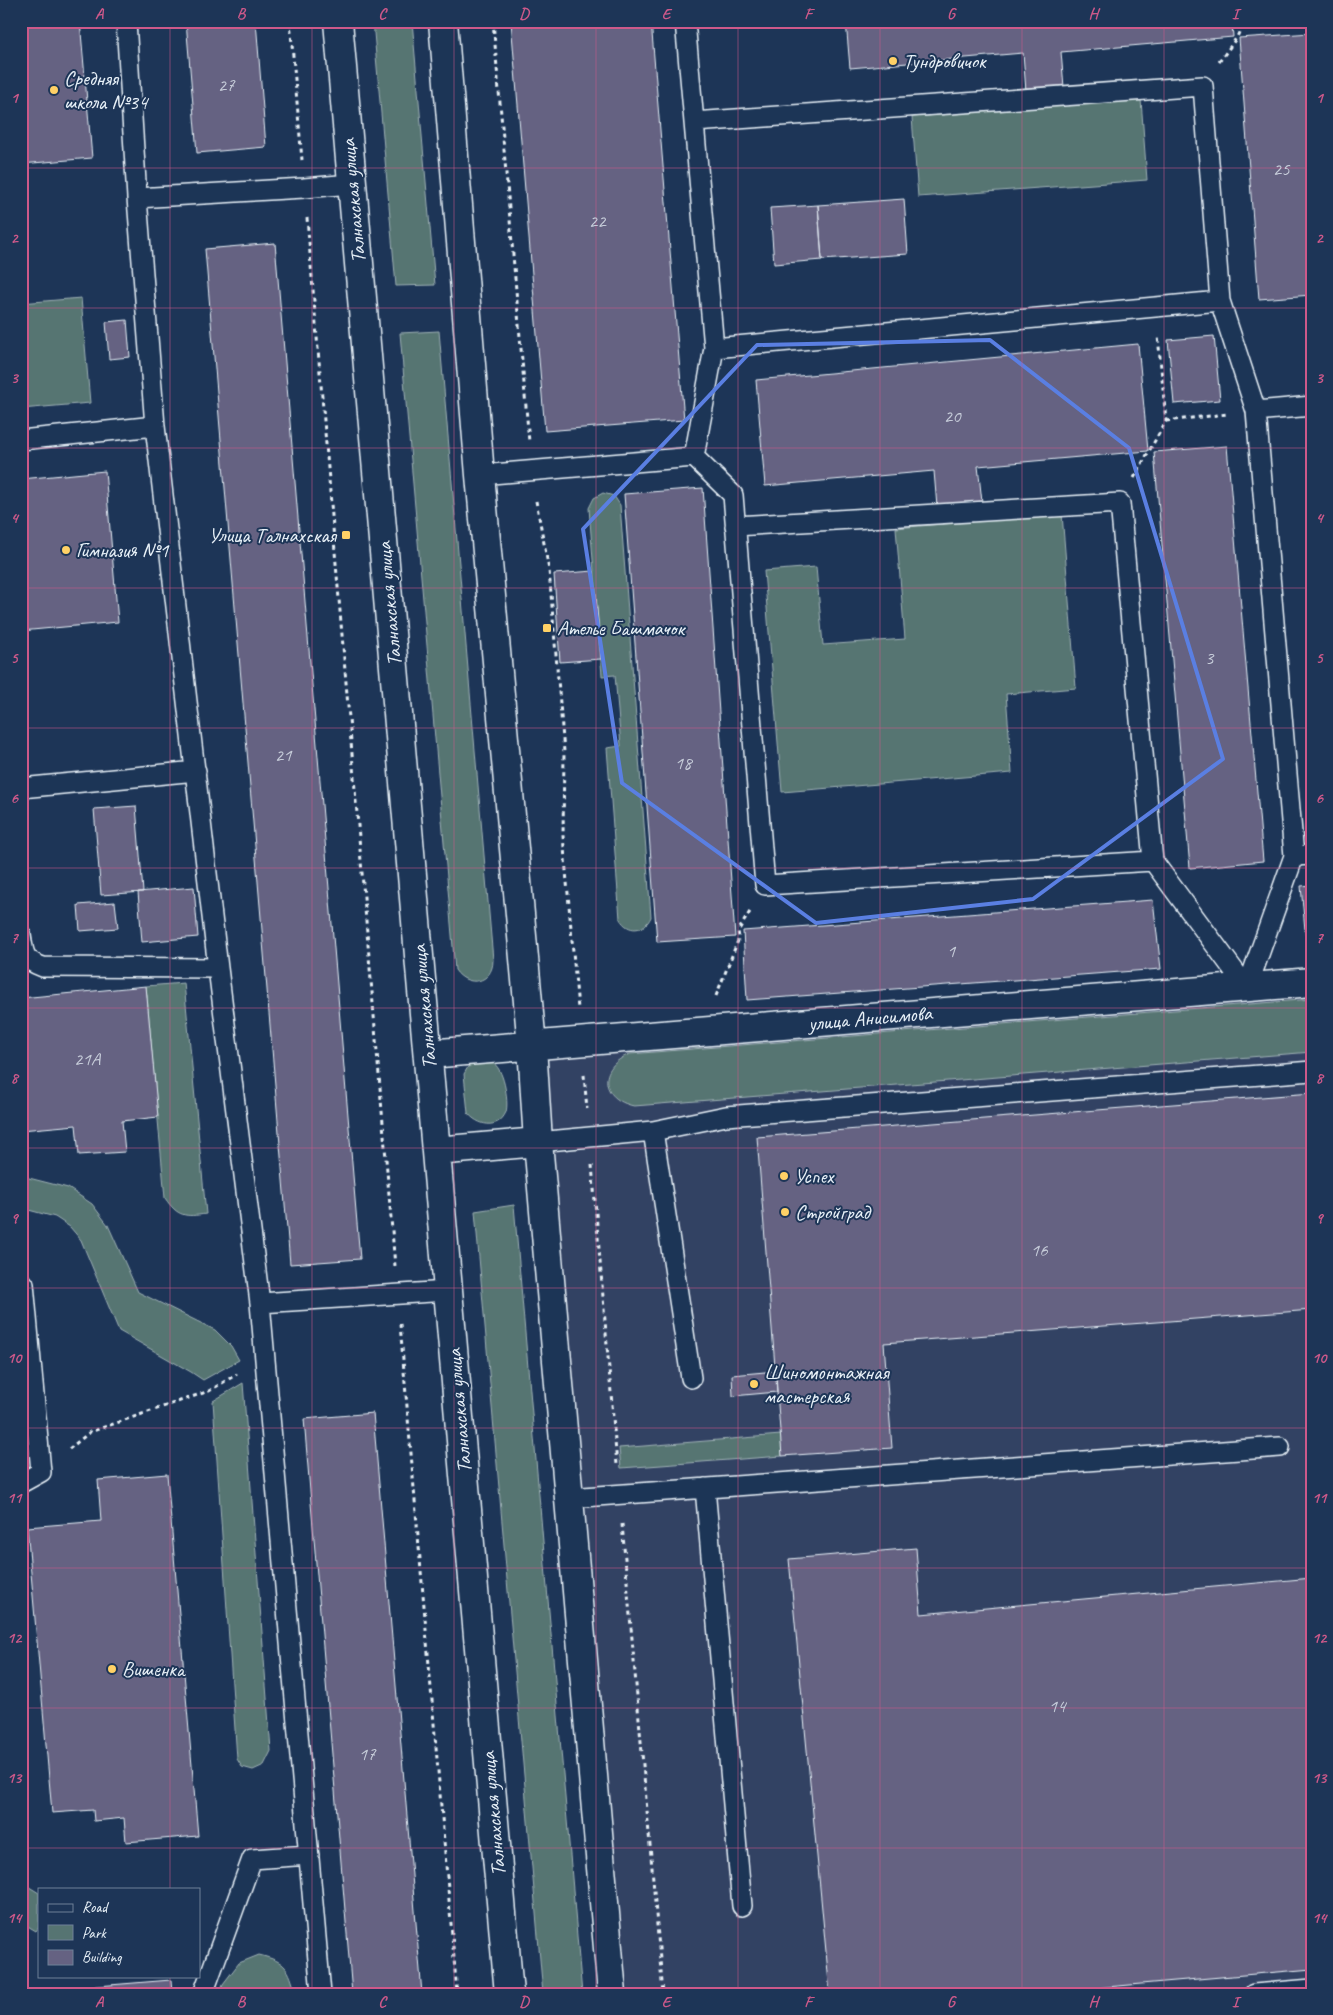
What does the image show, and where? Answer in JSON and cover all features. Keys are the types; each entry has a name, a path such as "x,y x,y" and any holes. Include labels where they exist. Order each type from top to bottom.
{"street":[{"name":"Талнахская улица","path":"338,21 508,1994"},
{"path":"443,21 480,475 532,1046 538,1142 612,1994"},
{"name":"улица Анисимова","path":"428,1054 1312,982"},
{"path":"436,1151 538,1142"}],"lane":[{"path":"126,21 154,426 260,1303 321,1994"},
{"path":"686,21 714,348 694,457"},
{"path":"694,122 1203,86 1220,302 1256,411 1303,856 1247,988"},
{"path":"137,198 351,184"},
{"path":"714,348 1220,302"},
{"path":"1256,411 1312,406"},
{"path":"21,440 154,426"},
{"path":"480,475 694,457 733,495 764,885 1153,861"},
{"path":"735,526 1120,503 1153,861 1247,988"},
{"path":"21,788 196,772"},
{"path":"21,935 24,953 31,963 43,967 218,968"},
{"path":"538,1142 653,1131 726,1116 1312,1071"},
{"path":"653,1131 691,1378"},
{"path":"21,1284 24,1284 41,1472 21,1483"},
{"path":"260,1303 448,1291"},
{"path":"569,1498 1280,1447"},
{"path":"705,1488 742,1906"},
{"path":"203,1994 252,1860 309,1855"},
{"path":"1254,1994 1312,1989"}],"path":[{"path":"290,21 457,1994"},
{"path":"493,21 532,471 549,570 564,752 563,836 663,1994"},
{"path":"1203,86 1237,37 1244,21"},
{"path":"1120,503 1166,421 1156,308"},
{"path":"1166,421 1256,411"},
{"path":"702,1032 739,938 738,931"},
{"path":"41,1472 90,1432 209,1391 243,1370"}],"highlighted area":[{"path":"990,340 1129,448 1223,759 1033,899 816,923 622,783 583,529 757,345"}],"shaded area":[{"path":"1312,972 1312,1994 625,1994 540,1034"}],"green space":[{"path":"373,21 412,21 435,285 396,286"},
{"path":"1141,100 1147,180 918,197 912,117"},
{"path":"81,298 90,403 21,409 21,303"},
{"path":"439,331 493,960 489,974 478,981 466,979 455,970 400,333"},
{"path":"603,493 614,496 620,505 651,917 644,926 636,929 627,927 620,919 607,748 621,746 615,675 602,676 589,508 594,498"},
{"path":"1062,514 1076,688 1006,694 1012,773 782,792 764,571 816,567 823,645 905,639 896,528"},
{"path":"184,983 206,1214 193,1215 178,1212 165,1198 146,986"},
{"path":"1312,999 1312,1052 634,1106 614,1097 609,1090 607,1082 608,1074 612,1067 619,1060 630,1054"},
{"path":"475,1062 491,1062 496,1065 502,1077 507,1107 502,1118 493,1124 477,1121 468,1113 464,1074 468,1067"},
{"path":"21,1176 68,1188 92,1204 108,1225 138,1292 215,1330 231,1346 239,1360 203,1380 119,1331 81,1240 70,1227 55,1217 21,1208"},
{"path":"514,1205 582,1994 543,1994 475,1211"},
{"path":"243,1383 271,1751 264,1765 253,1770 242,1767 237,1759 213,1401"},
{"path":"781,1435 782,1456 621,1468 619,1448"},
{"path":"21,1882 38,1892 38,1928 36,1931 21,1922"},
{"path":"259,1955 275,1960 285,1967 296,1994 219,1994 223,1984 239,1963"}],"building":[{"name":"Средняя школа №34","path":"21,21 80,21 92,158 21,164"},
{"path":"186,21 256,21 266,147 197,153"},
{"path":"511,21 651,21 684,420 545,431"},
{"name":"Тундровичок","path":"846,21 1232,21 1233,37 1061,52 1064,87 1026,91 1023,53 850,68"},
{"path":"1311,33 1312,295 1259,299 1239,38"},
{"path":"904,199 908,254 822,260 818,205"},
{"path":"818,205 822,260 774,264 770,208"},
{"path":"275,243 360,1259 290,1264 205,249"},
{"path":"127,320 130,357 109,359 106,322"},
{"path":"1214,336 1220,400 1174,404 1168,340"},
{"path":"1138,344 1148,451 978,466 982,502 937,507 934,471 765,486 756,380"},
{"path":"1227,446 1263,861 1190,868 1154,452"},
{"name":"Гимназия №1","path":"105,471 118,622 21,631 21,479"},
{"path":"703,488 735,937 657,942 624,494"},
{"path":"594,571 601,659 560,662 554,574"},
{"path":"136,806 143,892 101,895 94,809"},
{"path":"1312,885 1312,952 1307,952 1301,886"},
{"path":"194,887 198,937 142,942 138,892"},
{"path":"1153,900 1161,969 747,1000 743,931"},
{"path":"115,902 118,928 80,931 78,905"},
{"path":"146,986 158,1117 122,1121 125,1152 79,1155 76,1125 21,1130 21,998"},
{"path":"1312,1093 1312,1310 884,1343 892,1448 782,1456 757,1137"},
{"name":"Шиномонтажная мастерская","path":"776,1371 777,1392 733,1396 732,1375"},
{"path":"373,1413 422,1994 352,1994 304,1419"},
{"name":"Вишенка","path":"167,1474 198,1836 126,1842 124,1818 94,1821 93,1810 52,1813 27,1527 101,1521 98,1480"},
{"path":"916,1548 921,1614 1312,1578 1312,1969 1027,1994 830,1994 789,1559"},
{"path":"171,1980 172,1994 85,1994 85,1987"}],"place":[{"name":"Тундровичок","path":"893,61"},
{"name":"Средняя школа №34","path":"54,90"},
{"name":"Улица Талнахская","path":"346,535"},
{"name":"Гимназия №1","path":"66,550"},
{"name":"Ателье Башмачок","path":"547,628"},
{"name":"Успех","path":"784,1176"},
{"name":"Стройград","path":"785,1212"},
{"name":"Шиномонтажная мастерская","path":"754,1384"},
{"name":"Вишенка","path":"112,1669"}]}
